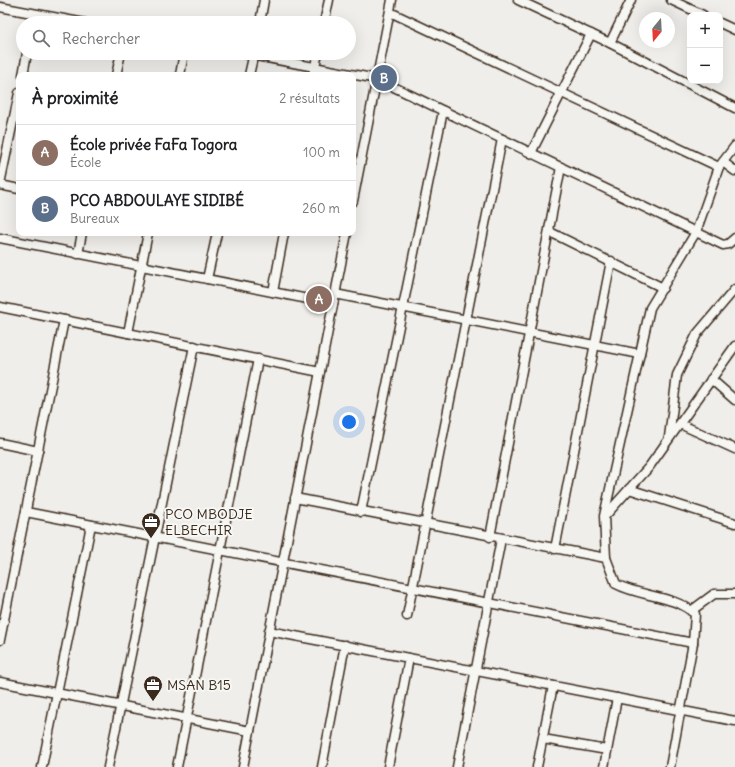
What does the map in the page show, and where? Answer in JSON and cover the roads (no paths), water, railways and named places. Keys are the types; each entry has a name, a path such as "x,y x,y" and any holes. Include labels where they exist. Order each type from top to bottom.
{"street":[{"path":"261,16 264,0"},
{"path":"325,16 328,0"},
{"path":"356,186 392,0"},
{"path":"518,0 610,43 735,108"},
{"path":"610,43 631,0"},
{"path":"671,0 697,12"},
{"path":"0,7 46,16"},
{"path":"390,12 735,171"},
{"path":"723,24 735,30"},
{"path":"531,153 591,34"},
{"path":"24,72 26,60"},
{"path":"117,72 119,60"},
{"path":"181,72 183,60"},
{"path":"250,72 252,60"},
{"path":"275,60 314,71 316,60"},
{"path":"356,76 377,79 723,245 728,244 735,238"},
{"path":"16,107 0,184 16,188"},
{"path":"361,512 443,111"},
{"path":"407,616 502,139"},
{"path":"670,767 681,711 695,614 687,607 628,591 616,584 610,574 606,558 604,516 650,308 696,232 721,165 735,146"},
{"path":"490,537 550,232 561,167"},
{"path":"550,232 611,261 662,288"},
{"path":"78,254 81,236"},
{"path":"128,333 147,236"},
{"path":"207,279 216,236"},
{"path":"273,292 283,236"},
{"path":"242,767 346,236"},
{"path":"0,238 333,304"},
{"path":"556,549 611,261"},
{"path":"669,438 677,375 697,334 735,289"},
{"path":"335,294 640,354"},
{"path":"0,307 320,372"},
{"path":"0,640 64,320"},
{"path":"108,767 194,346"},
{"path":"604,516 649,467 735,346"},
{"path":"177,767 258,359"},
{"path":"711,379 735,400"},
{"path":"680,424 735,449"},
{"path":"0,443 38,451"},
{"path":"629,489 735,523"},
{"path":"295,498 490,537 606,558"},
{"path":"26,512 692,643"},
{"path":"42,767 91,525"},
{"path":"457,767 501,539"},
{"path":"692,611 714,594 735,594"},
{"path":"269,631 735,721"},
{"path":"322,767 344,646"},
{"path":"388,767 409,658"},
{"path":"0,682 250,731"},
{"path":"537,767 553,686"},
{"path":"604,767 617,698"},
{"path":"543,739 607,750"}],"place":[{"name":"PCO ABDOULAYE SIDIBÉ","path":"384,78"},
{"name":"École privée FaFa Togora","path":"319,299"},
{"name":"PCO MBODJE ELBECHIR","path":"151,539"},
{"name":"MSAN B15","path":"153,702"}]}
